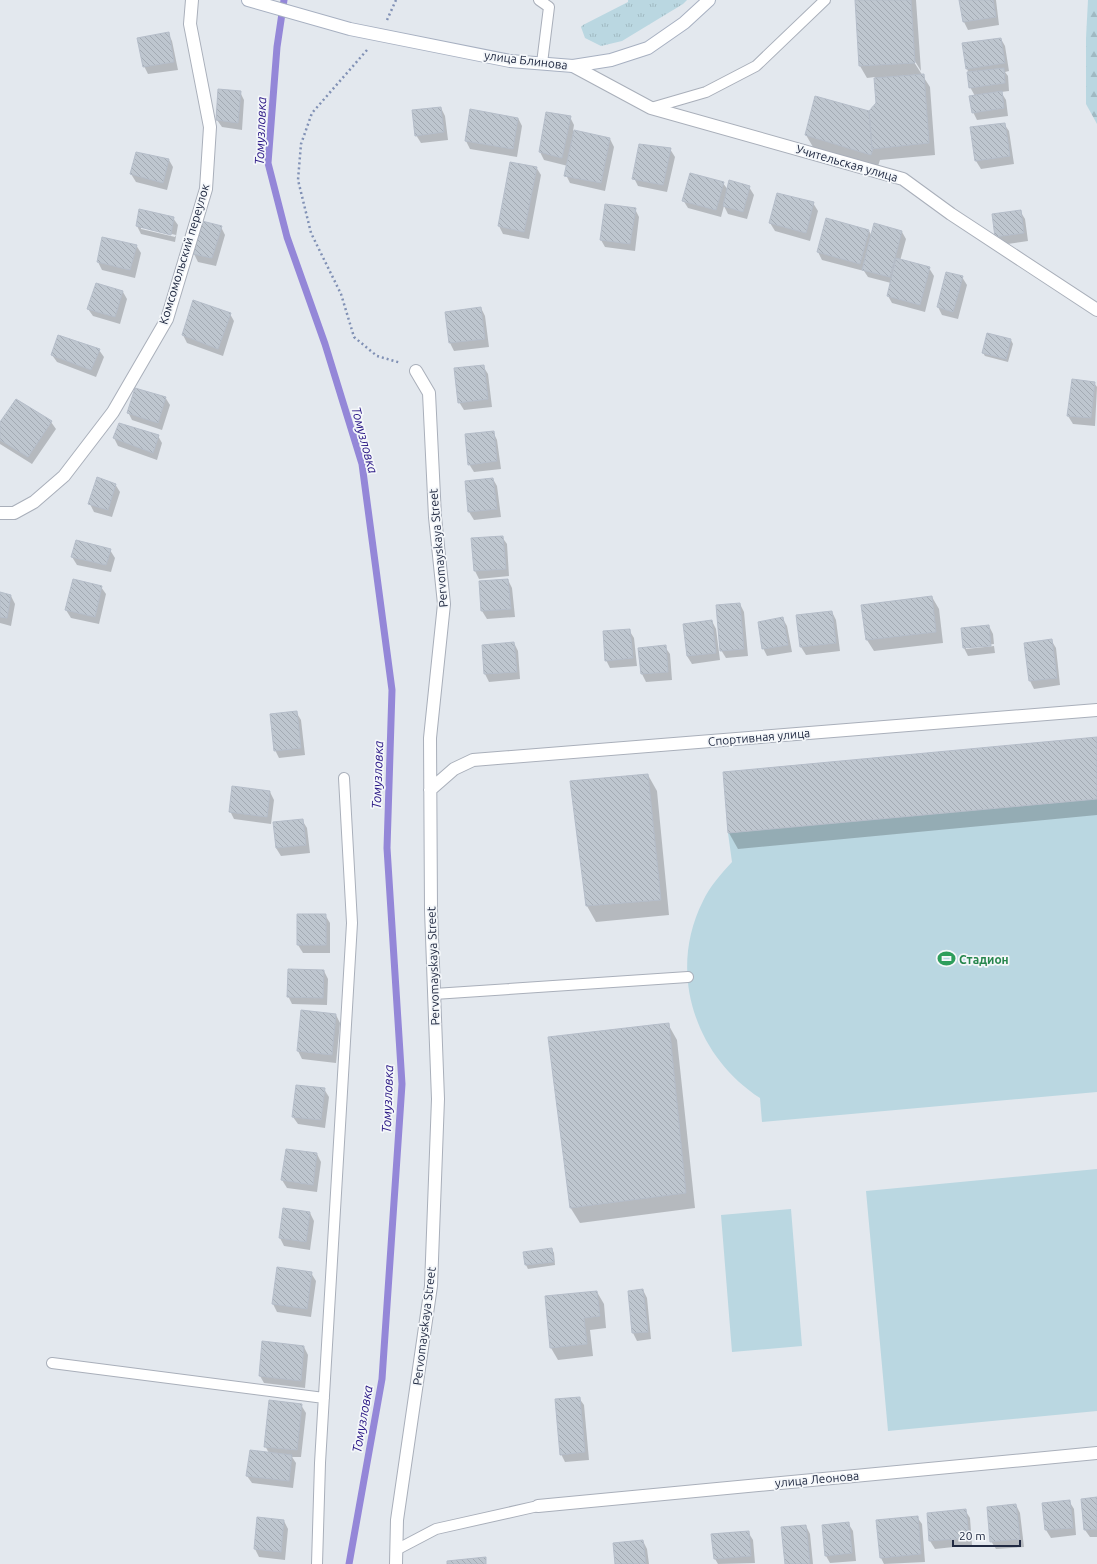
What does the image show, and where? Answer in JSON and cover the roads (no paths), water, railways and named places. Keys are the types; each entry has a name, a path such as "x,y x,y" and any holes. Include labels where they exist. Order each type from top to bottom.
{"street":[{"name":"Комсомольский переулок","path":"0,513 14,513 34,502 64,476 113,412 167,319 206,189 210,127 190,24 192,0"},
{"name":"улица Блинова","path":"248,0 350,29 510,61 573,66 611,60 648,48 684,23 709,0"},
{"name":"Учительская улица","path":"573,66 651,108 903,179 951,214 1097,310"},
{"name":"Pervomayskaya Street","path":"396,1564 397,1520 431,1286 438,1098 431,910 430,738 444,604 435,517 429,393 416,371"},
{"name":"Спортивная улица","path":"430,790 454,769 473,760 1097,710"},
{"name":"улица Леонова","path":"538,1506 1097,1453"}],"lane":[{"path":"539,0 549,7 542,63"},
{"path":"651,108 706,92 756,66 825,0"},
{"path":"317,1564 320,1463 352,923 344,778"},
{"path":"434,994 688,978"},
{"path":"52,1363 324,1398"},
{"path":"396,1550 436,1529 538,1506"}],"waterway":[{"name":"Томузловка","path":"284,0 277,47 268,163 287,237 325,344 362,464 392,690 387,848 402,1084 382,1379 349,1564"}],"place":[{"name":"Стадион","path":"946,959"}]}
